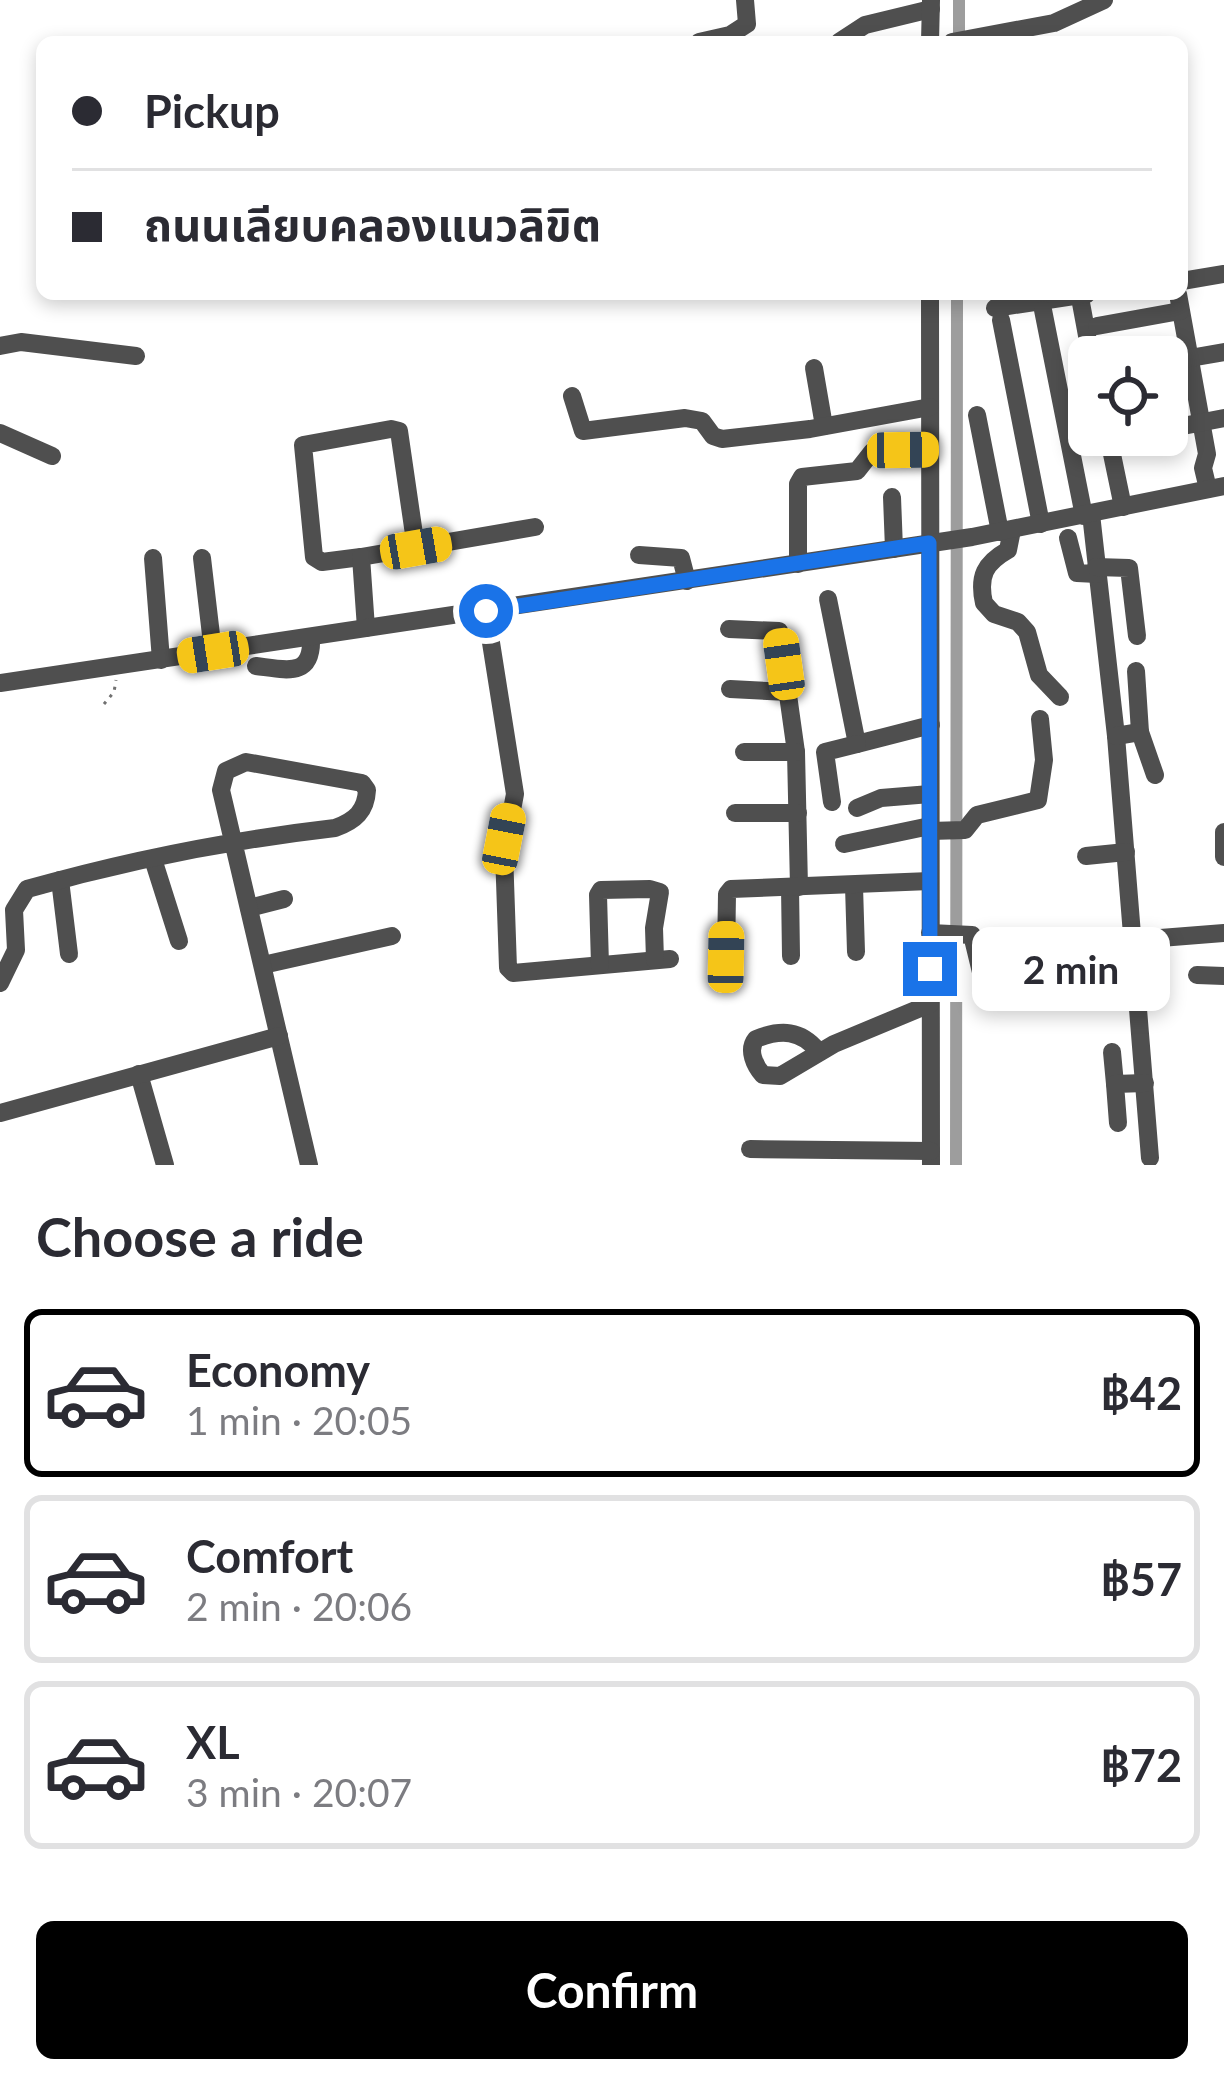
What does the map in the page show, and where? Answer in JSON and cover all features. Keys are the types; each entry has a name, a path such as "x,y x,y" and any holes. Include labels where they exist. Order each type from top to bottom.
{"street":[{"path":"722,36 747,24 746,0"},
{"path":"987,36 1054,23 1104,0"},
{"path":"848,36 865,25 931,4 930,36"},
{"path":"1188,280 1224,274"},
{"path":"750,1149 931,1158 930,1004 943,932 930,881 940,830 930,794 936,542 929,450 930,300"},
{"path":"1041,524 998,314 1078,300"},
{"path":"1084,300 1088,336"},
{"path":"1097,326 1179,303 1184,336"},
{"path":"1043,310 1097,570 1135,940 1150,1158"},
{"path":"0,346 22,342 136,356"},
{"path":"0,683 972,537 1218,487 1203,468 1207,454 1188,358 1224,352"},
{"path":"814,368 824,427"},
{"path":"572,396 579,427 590,432 686,418 702,422 722,439 824,427 930,407"},
{"path":"976,415 1008,550 991,560 983,572 984,603 1027,632 1040,675 1060,697"},
{"path":"1188,425 1224,418"},
{"path":"416,548 399,431 303,445 314,556 322,562 416,548 535,527"},
{"path":"0,433 52,456"},
{"path":"797,564 802,477 857,471 872,452 929,450"},
{"path":"1123,456 1124,507"},
{"path":"892,497 893,549"},
{"path":"1068,538 1077,572 1129,568 1136,636"},
{"path":"639,555 681,558 687,581"},
{"path":"361,557 366,628"},
{"path":"202,558 213,652"},
{"path":"159,566 167,659"},
{"path":"827,599 857,744"},
{"path":"486,611 515,794 503,852 508,968 513,973 662,960 654,928 660,892 601,890 600,965"},
{"path":"729,629 777,628 796,752 791,956"},
{"path":"256,666 290,669 304,665 312,655 311,637"},
{"path":"1136,671 1140,732 1155,775"},
{"path":"730,689 788,692"},
{"path":"844,844 968,828 977,815 1038,800 1044,760 1040,719"},
{"path":"832,802 825,752 932,724"},
{"path":"1116,736 1140,732"},
{"path":"744,752 796,752"},
{"path":"0,983 16,950 14,910 27,889 179,850 234,843 346,824 364,808 366,785 259,763 236,764 226,771 220,786 234,843 263,965 309,1165"},
{"path":"857,808 881,798 930,794"},
{"path":"735,813 798,813"},
{"path":"1224,832 1224,857"},
{"path":"1085,856 1126,852"},
{"path":"153,859 179,940"},
{"path":"60,880 69,954"},
{"path":"726,957 728,891 930,881"},
{"path":"854,886 856,952"},
{"path":"249,908 284,899"},
{"path":"943,932 974,939 986,993"},
{"path":"1135,940 1224,933"},
{"path":"263,965 392,936"},
{"path":"1198,975 1224,976"},
{"path":"818,1052 930,1004"},
{"path":"0,1113 279,1036"},
{"path":"1112,1052 1118,1123"},
{"path":"140,1074 165,1165"},
{"path":"1115,1084 1144,1083"}],"path":[{"path":"104,704 115,692 115,667"}],"waterway":[{"path":"959,0 959,36"},
{"path":"956,1165 957,300"}],"route":[{"path":"486,611 929,543 930,969"}]}
